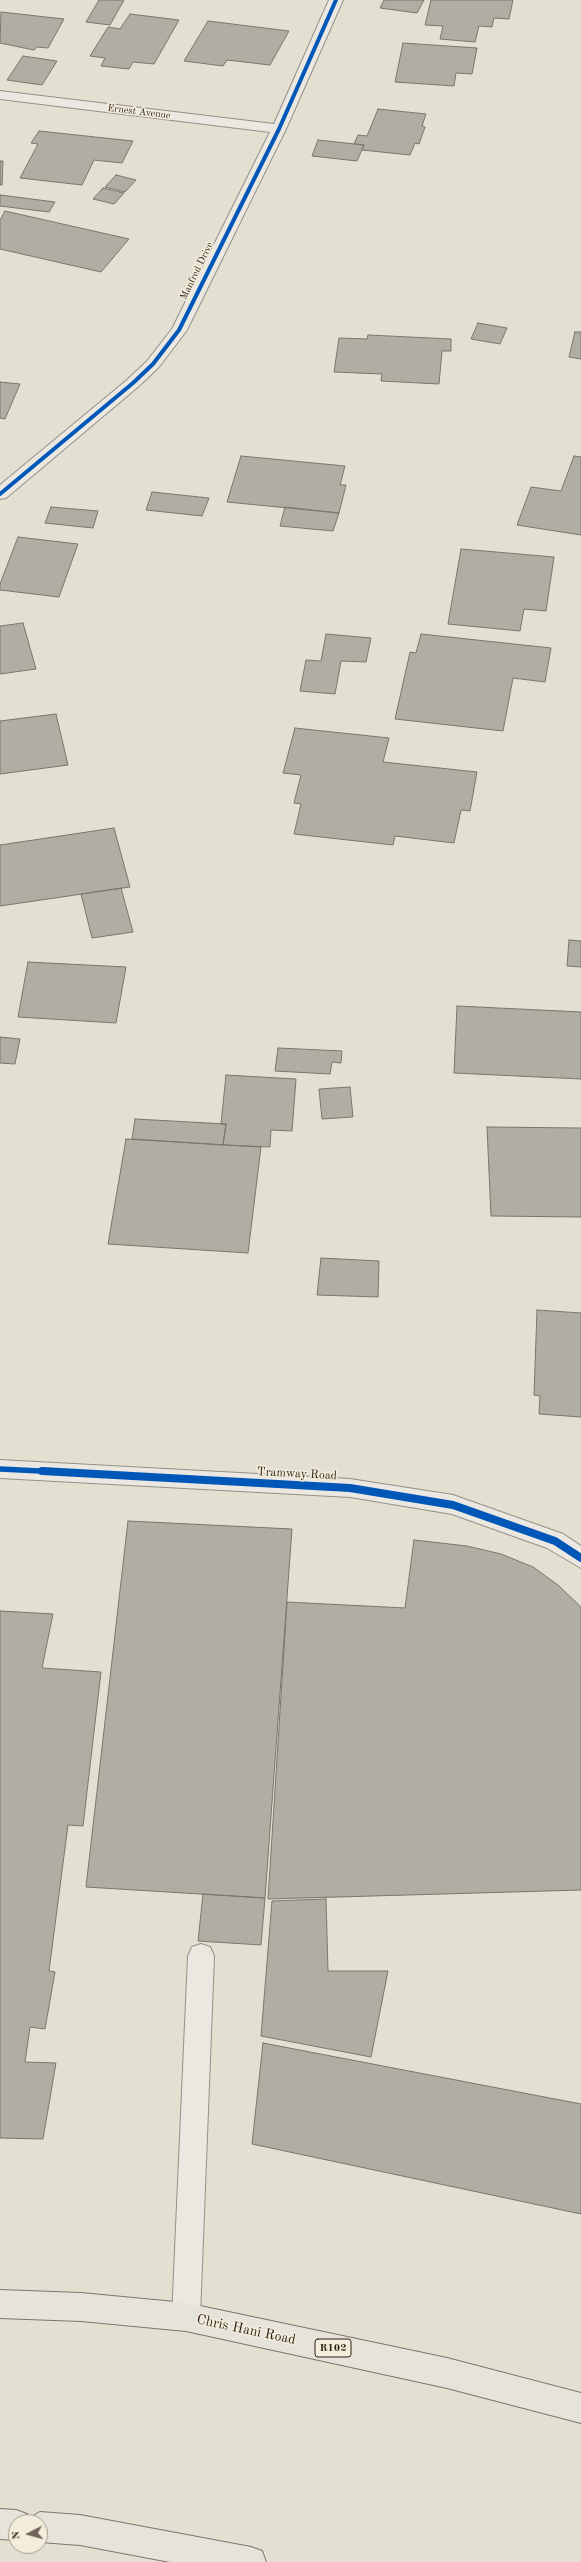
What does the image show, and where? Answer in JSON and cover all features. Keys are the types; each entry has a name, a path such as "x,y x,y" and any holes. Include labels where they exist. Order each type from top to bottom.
{"main road":[{"name":"Chris Hani Road","path":"0,2304 81,2307 186,2317 447,2373 581,2408"},
{"path":"48,2528 80,2530 251,2562"}],"street":[{"name":"Manfred Drive","path":"0,494 134,383 167,347 179,330 279,129 336,0"},
{"name":"Ernest Avenue","path":"0,95 279,129"},
{"name":"Tramway Road","path":"0,1469 350,1488 453,1505 555,1541 581,1558"},
{"path":"186,2317 201,1956"}],"building":[{"path":"99,0 124,0 110,25 86,22"},
{"path":"384,0 424,0 417,13 380,8"},
{"path":"431,0 513,0 509,19 494,18 492,27 479,26 475,42 440,39 443,26 425,25"},
{"path":"1,12 64,19 48,48 37,47 34,50 0,43"},
{"path":"130,14 179,20 154,64 133,62 129,69 101,66 105,58 90,56 108,27 120,29"},
{"path":"208,21 289,31 270,65 227,60 223,66 184,61"},
{"path":"403,43 477,48 472,74 456,73 454,86 395,82"},
{"path":"23,56 57,61 42,85 7,80"},
{"path":"378,109 426,114 422,126 425,127 419,144 415,143 410,155 362,150 364,145 354,144 358,135 367,136"},
{"path":"39,131 133,141 122,163 94,160 82,185 20,178 38,144 31,143"},
{"path":"318,140 364,145 357,161 312,156"},
{"path":"0,161 3,161 2,185 0,185"},
{"path":"116,175 136,180 125,192 105,187"},
{"path":"103,188 124,193 114,204 93,199"},
{"path":"0,195 55,202 49,212 0,206"},
{"path":"5,211 129,239 101,272 0,249 0,220"},
{"path":"478,323 507,328 500,344 471,339"},
{"path":"575,332 581,332 581,359 569,357"},
{"path":"368,335 451,339 451,351 442,351 439,384 381,381 382,374 334,372 339,338 367,339"},
{"path":"0,382 20,384 5,419 0,418"},
{"path":"241,456 345,466 340,485 346,485 339,513 227,502"},
{"path":"574,456 581,457 581,535 517,525 531,487 561,491"},
{"path":"152,492 209,498 202,516 146,510"},
{"path":"51,507 98,511 93,528 45,523"},
{"path":"285,507 339,513 333,531 280,526"},
{"path":"18,537 78,544 59,597 0,590 0,584"},
{"path":"461,549 554,557 546,611 524,609 520,631 448,624"},
{"path":"23,623 36,669 0,674 0,626"},
{"path":"326,634 371,638 366,662 341,661 335,694 300,691 306,660 321,661"},
{"path":"421,634 551,648 545,682 513,678 503,731 395,719 410,652 416,653"},
{"path":"56,714 68,765 0,774 0,721"},
{"path":"295,728 389,738 383,762 477,772 470,811 461,810 454,843 395,836 393,845 294,834 301,804 294,803 301,775 283,773"},
{"path":"114,828 130,887 0,906 0,845"},
{"path":"121,888 133,932 92,938 81,894"},
{"path":"569,940 581,941 581,967 567,966"},
{"path":"28,962 126,967 116,1023 18,1017"},
{"path":"457,1006 581,1012 581,1079 454,1073"},
{"path":"0,1037 20,1039 15,1064 0,1063"},
{"path":"278,1048 342,1051 341,1063 332,1062 330,1074 275,1071"},
{"path":"226,1075 296,1079 292,1131 271,1130 270,1147 223,1145 226,1124 221,1124"},
{"path":"350,1087 353,1117 322,1119 319,1089"},
{"path":"135,1119 226,1124 223,1145 132,1139"},
{"path":"487,1127 581,1128 581,1217 491,1216"},
{"path":"126,1139 261,1147 248,1253 108,1244"},
{"path":"321,1258 379,1261 378,1297 317,1295"},
{"path":"537,1310 581,1313 581,1417 539,1414 540,1396 534,1395"},
{"path":"128,1521 292,1529 265,1898 86,1887"},
{"path":"414,1540 467,1546 501,1554 533,1567 558,1585 581,1607 581,1890 268,1899 287,1602 405,1608"},
{"path":"0,1611 53,1614 42,1668 101,1672 83,1826 68,1825 49,1971 55,1972 45,2029 30,2027 25,2062 56,2063 43,2139 0,2138"},
{"path":"203,1894 265,1898 261,1945 198,1941"},
{"path":"326,1899 328,1971 388,1971 371,2057 261,2036 272,1901"},
{"path":"263,2043 581,2104 581,2214 252,2144"}],"cycle path":[{"path":"0,494 133,383 153,364 179,330 279,129 336,0"},
{"path":"0,1469 350,1488 453,1505 555,1541 581,1558"}]}
